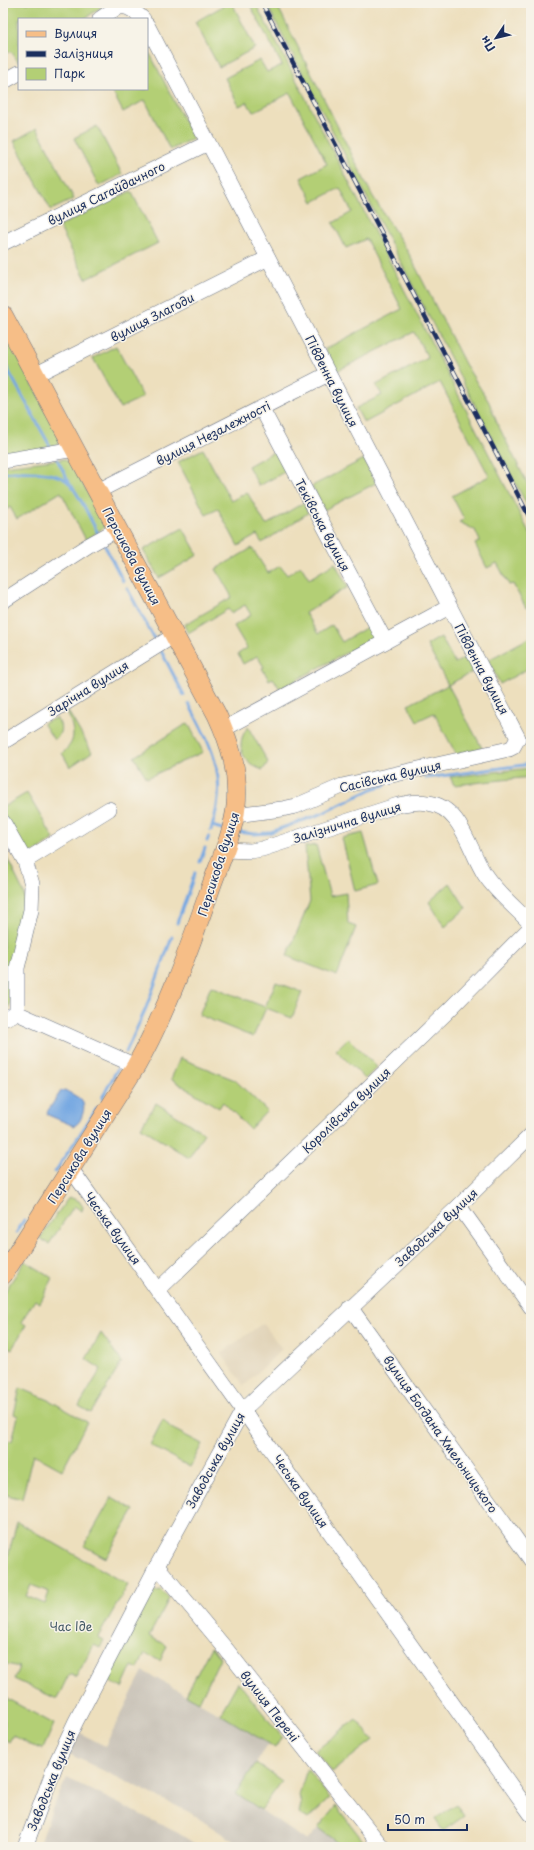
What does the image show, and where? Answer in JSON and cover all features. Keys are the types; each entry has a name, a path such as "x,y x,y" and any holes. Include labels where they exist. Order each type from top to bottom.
{"main road":[{"name":"Персикова вулиця","path":"3,315 227,735 237,782 235,815 224,850 182,967 149,1042 136,1066 3,1275"}],"street":[{"path":"101,18 118,6 127,7 142,18"},
{"name":"Південна вулиця","path":"148,27 518,738"},
{"path":"3,82 18,74"},
{"name":"вулиця Сагайдачного","path":"3,243 208,143"},
{"name":"вулиця Злагоди","path":"35,375 268,258"},
{"name":"вулиця Незалежності","path":"98,491 262,409 328,374"},
{"name":"Теківська вулиця","path":"262,409 385,641"},
{"path":"3,461 74,449"},
{"path":"3,601 89,545 118,529"},
{"path":"227,735 242,719 449,607"},
{"name":"Зарічна вулиця","path":"3,742 175,635"},
{"name":"Сасівська вулиця","path":"235,815 296,806 342,786 509,749 513,747 518,738"},
{"name":"Залізнична вулиця","path":"224,850 252,851 398,805 429,802 438,805 456,820 485,874 531,924"},
{"path":"25,861 110,809"},
{"path":"3,822 25,861 32,884 32,900 17,968 17,1013"},
{"name":"Королівська вулиця","path":"158,1290 447,1012 531,927"},
{"path":"3,1019 17,1013 136,1066"},
{"name":"Заводська вулиця","path":"25,1847 66,1739 157,1566 243,1410 350,1307 459,1206 531,1135"},
{"name":"Чеська вулиця","path":"71,1169 531,1814"},
{"path":"459,1206 531,1307"},
{"name":"вулиця Богдана Хмельницького","path":"350,1307 531,1560"},
{"name":"вулиця Перені","path":"157,1566 226,1649 382,1847"}],"shaded area":[{"path":"263,1323 282,1349 244,1386 221,1353"},
{"path":"143,1671 220,1714 268,1744 237,1794 307,1841 318,1828 343,1847 238,1847 239,1845 189,1812 69,1754 80,1733 105,1746"},
{"path":"67,1778 178,1833 200,1847 39,1847 52,1809"}],"green space":[{"path":"3,3 107,3 85,18 18,18 18,62 11,51 3,55"},
{"path":"228,3 232,3 255,48 219,67 195,22"},
{"path":"249,3 255,3 286,60 531,536 531,606 526,608 513,584 509,585 497,563 487,568 475,544 480,541 475,530 459,522 464,519 452,496 489,476 440,382 364,423 356,408 382,395 376,385 428,358 414,332 337,371 325,349 402,309 366,239 346,248 333,223 352,212 340,188 313,202 301,178 327,164 290,93 253,112 247,102 239,106 225,78 260,60 267,72 282,65"},
{"path":"266,3 276,3 372,195 408,252 465,364 489,402 497,423 531,491 531,513"},
{"path":"148,50 193,138 170,150 145,100 123,112 112,90 148,90"},
{"path":"97,126 122,174 99,186 74,138"},
{"path":"37,128 74,199 51,210 14,141"},
{"path":"131,191 158,243 86,279 59,226"},
{"path":"3,327 60,438 58,445 3,458"},
{"path":"116,346 143,397 120,408 93,358"},
{"path":"203,449 231,501 247,492 266,525 303,503 308,513 262,543 257,535 238,546 218,509 206,515 178,462"},
{"path":"275,451 286,471 259,486 248,466"},
{"path":"64,459 72,464 106,526 86,540 61,492 17,519 10,507 3,512 3,466"},
{"path":"364,459 376,483 324,510 312,486"},
{"path":"183,528 198,555 159,578 143,550"},
{"path":"252,548 268,573 280,566 287,575 301,566 309,579 335,563 348,587 305,613 318,634 332,625 342,642 369,626 375,637 280,689 273,678 269,680 262,668 264,667 257,656 243,664 238,654 247,648 234,626 251,615 245,605 231,613 228,609 188,633 184,625 232,597 216,569"},
{"path":"441,637 455,663 467,657 474,671 448,685 427,645"},
{"path":"531,637 531,667 500,684 488,660"},
{"path":"448,685 482,748 456,754 434,713 417,721 408,705"},
{"path":"66,708 92,752 70,767 62,753 68,748 73,738 72,727"},
{"path":"56,718 61,726 61,729 59,735 54,740 43,723"},
{"path":"188,723 203,752 147,778 134,757"},
{"path":"248,727 268,762 263,770 250,763 242,753 241,740"},
{"path":"531,768 531,777 454,785 450,777"},
{"path":"27,793 54,839 27,857 3,814 3,807"},
{"path":"363,833 378,885 355,891 342,838"},
{"path":"316,845 330,896 346,893 348,924 356,927 337,976 287,956 310,901 305,847"},
{"path":"3,850 24,893 25,905 10,1005 3,1013"},
{"path":"450,883 466,908 445,927 429,902"},
{"path":"276,982 302,992 292,1018 266,1008 253,1037 199,1015 211,986 265,1007"},
{"path":"348,1038 377,1067 365,1079 336,1050"},
{"path":"180,1058 235,1080 267,1111 250,1129 223,1102 219,1108 171,1079"},
{"path":"156,1103 204,1133 189,1158 141,1127"},
{"path":"69,1197 79,1201 83,1207 82,1211 74,1206 49,1244 40,1238"},
{"path":"25,1261 53,1278 40,1303 35,1300 21,1322 26,1325 12,1349 3,1344 3,1294"},
{"path":"101,1333 122,1362 91,1413 79,1406 101,1369 86,1359"},
{"path":"20,1388 49,1400 87,1422 62,1470 33,1454 22,1499 3,1494 3,1457 7,1440 12,1441 18,1416 14,1414"},
{"path":"163,1419 171,1428 202,1444 190,1467 150,1445"},
{"path":"112,1497 134,1510 106,1558 84,1546"},
{"name":"Час Іде","path":"17,1522 128,1585 98,1637 104,1640 100,1648 94,1645 76,1677 69,1674 57,1699 14,1679 19,1667 3,1663 3,1555 8,1556","holes":["31,1585 49,1592 45,1604 26,1596"]},
{"path":"161,1590 169,1599 149,1636 167,1646 160,1661 145,1653 138,1669 132,1666 122,1688 107,1680 152,1592"},
{"path":"211,1647 220,1658 199,1702 186,1695"},
{"path":"238,1682 282,1737 275,1748 220,1714"},
{"path":"4,1697 54,1724 43,1749 30,1745 13,1735 9,1742 3,1738"},
{"path":"356,1719 373,1740 332,1772 315,1751"},
{"path":"256,1763 282,1781 261,1810 236,1793"},
{"path":"307,1769 330,1798 308,1819 299,1813 301,1804 299,1795"},
{"path":"456,1804 464,1816 443,1831 435,1819"},
{"path":"336,1806 368,1847 343,1847 318,1828"}],"water":[{"path":"65,1090 78,1097 83,1102 84,1106 81,1119 74,1126 48,1115 47,1112 61,1091"}],"waterway":[{"path":"3,361 50,446"},
{"path":"57,459 69,482"},
{"path":"3,473 36,472 61,477 76,491 99,535"},
{"path":"103,542 123,581"},
{"path":"127,588 155,640"},
{"path":"160,649 184,695"},
{"path":"189,704 205,736 216,764 219,794 211,830"},
{"path":"426,778 531,764"},
{"path":"238,832 254,834 268,833 321,814 374,788 385,785"},
{"path":"212,826 222,829"},
{"path":"207,841 209,836"},
{"path":"200,862 205,848"},
{"path":"177,923 195,873"},
{"path":"126,1052 146,1008 172,937"},
{"path":"102,1098 118,1068"},
{"path":"55,1172 97,1108"},
{"path":"17,1232 24,1220"},
{"path":"3,1254 5,1250"}],"railway":[{"path":"262,3 531,520"}]}
